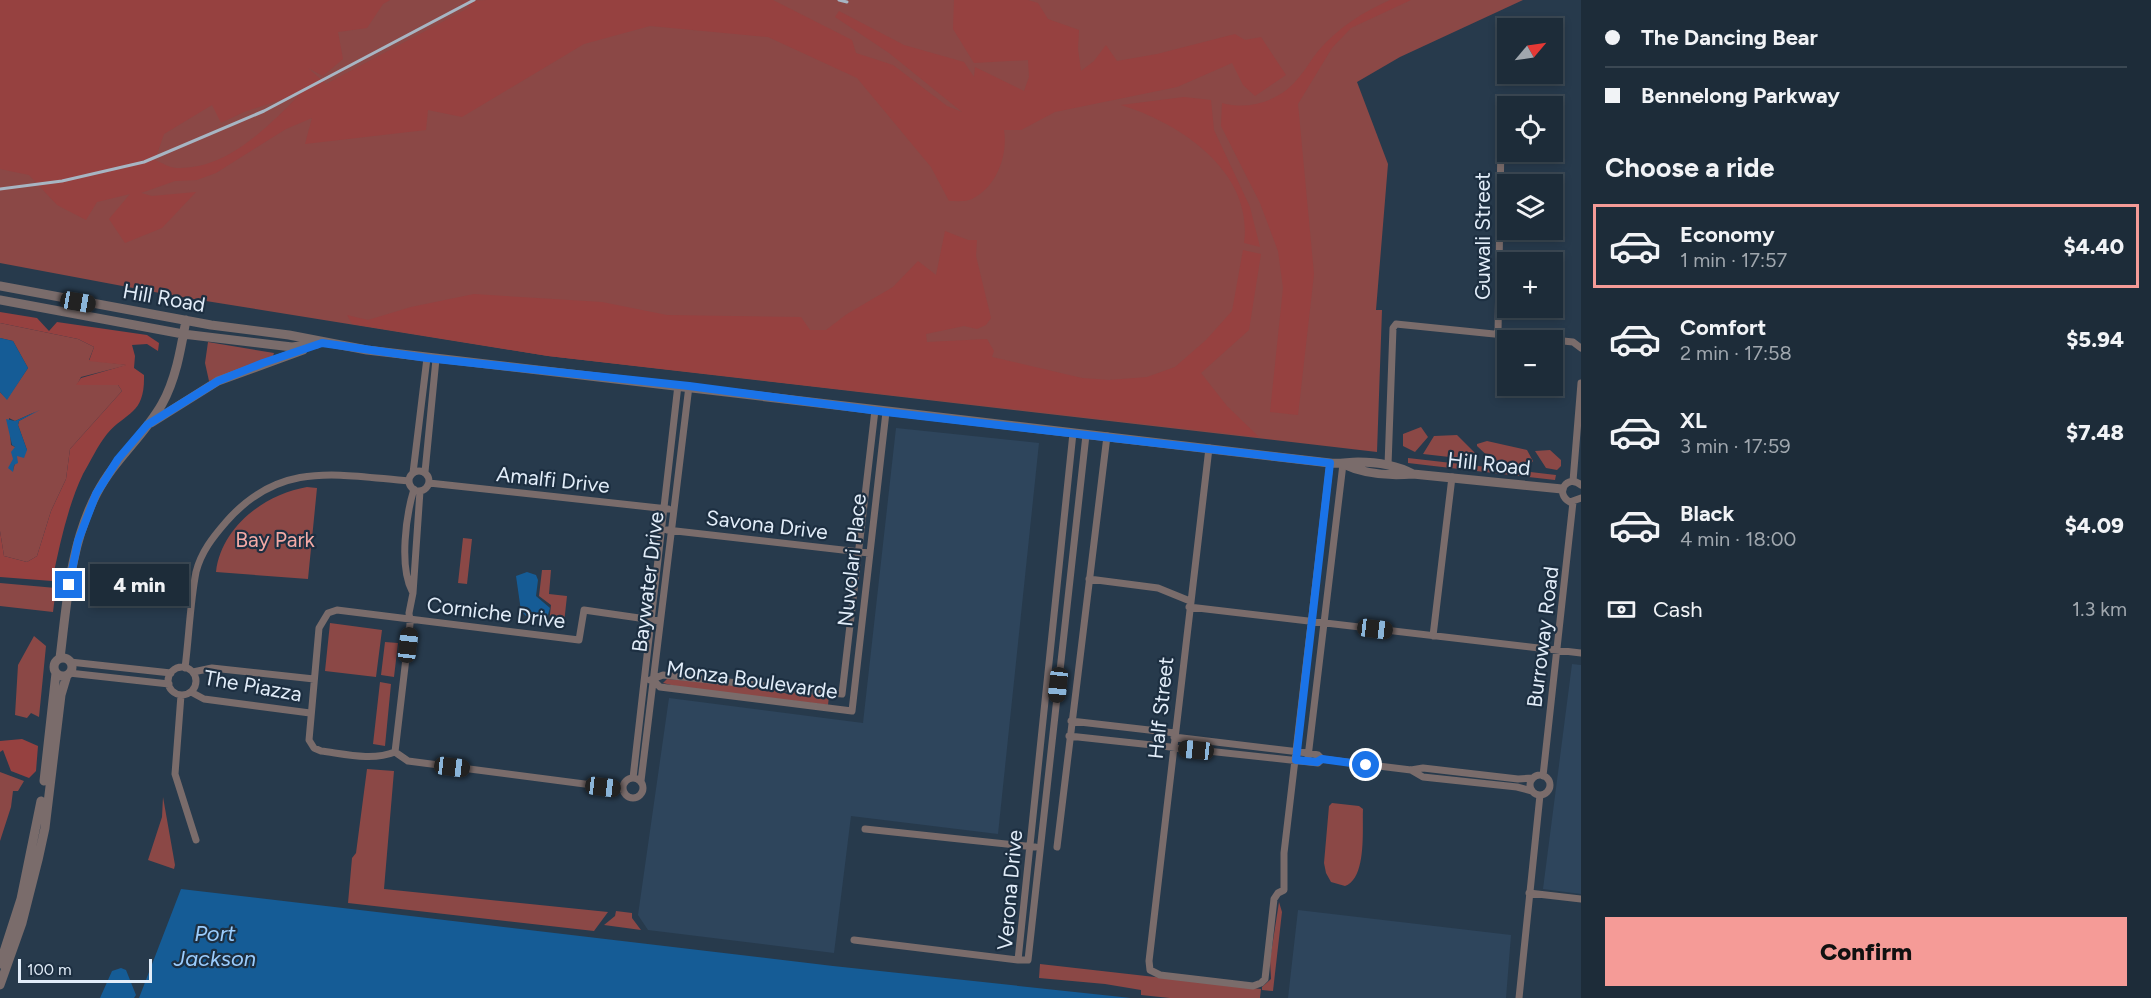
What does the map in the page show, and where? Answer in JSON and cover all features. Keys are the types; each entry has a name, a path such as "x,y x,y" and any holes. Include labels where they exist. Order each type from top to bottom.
{"street":[{"name":"Guwali Street","path":"1498,330 1503,162"},
{"name":"Hill Road","path":"0,286 186,320 288,335 322,343 432,358 689,386 886,412 1330,463 1357,462 1388,465 1400,467 1413,474"},
{"name":"Hill Road","path":"0,300 183,334 292,347 322,343"},
{"path":"60,658 72,563 86,516 106,477 162,405 171,382 186,320"},
{"path":"1388,465 1393,328 1396,324 1401,322 1497,334"},
{"path":"1563,341 1573,342 1581,348"},
{"path":"147,425 218,381 322,343"},
{"path":"417,490 427,488 429,483 425,472 432,358"},
{"path":"409,481 413,473 432,358"},
{"path":"1572,481 1581,383"},
{"name":"Baywater Drive","path":"641,781 653,680 662,529 678,385"},
{"name":"Baywater Drive","path":"633,778 644,679 670,530 689,386"},
{"name":"Nuvolari Place","path":"842,694 875,410"},
{"name":"Nuvolari Place","path":"852,711 886,412"},
{"name":"Verona Drive","path":"1072,434 1018,960 1028,960 1086,435"},
{"name":"Verona Drive","path":"1057,848 1107,436"},
{"name":"Half Street","path":"1209,448 1174,735 1149,961 1150,970 1166,975 1253,986 1261,983 1265,976 1274,899 1284,890 1284,853 1296,760"},
{"path":"1296,760 1330,463"},
{"path":"1307,762 1343,464"},
{"name":"Hill Road","path":"1343,464 1357,471 1452,477 1562,489"},
{"path":"413,473 425,472"},
{"path":"185,668 200,562 213,536 239,509 269,488 312,474 337,473 409,481 417,490 413,593 395,752"},
{"path":"1433,636 1452,477"},
{"path":"1581,485 1572,481 1565,484 1562,489 1563,497 1573,502 1581,498"},
{"name":"Amalfi Drive","path":"429,483 672,510"},
{"name":"Burroway Road","path":"1543,776 1573,502"},
{"name":"Savona Drive","path":"662,529 869,553"},
{"path":"1058,576 1070,578"},
{"path":"1089,579 1158,588 1190,604 1311,622 1581,653"},
{"path":"395,752 384,756 370,756 314,748 309,740 310,713 320,628 328,613 337,610 410,619"},
{"name":"Corniche Drive","path":"410,619 579,640 584,610 656,620"},
{"path":"0,964 21,899 37,826 56,673 54,663 60,658 66,658 72,668 61,695 45,828 22,923 0,985"},
{"path":"70,662 171,673 185,668 193,672 196,680 191,692 182,695 173,692 169,684 171,673"},
{"name":"The Piazza","path":"193,672 212,668 314,679"},
{"path":"56,673 169,684"},
{"name":"Monza Boulevarde","path":"644,679 653,680 663,675 842,694 852,711"},
{"name":"Monza Boulevarde","path":"653,680 660,687 852,711"},
{"name":"The Piazza","path":"191,692 204,699 310,713"},
{"path":"182,695 176,774 196,840"},
{"path":"1071,721 1308,753 1318,755 1322,759 1411,770 1424,768 1518,779 1543,776 1548,779 1550,785 1546,794 1540,795 1517,787 1423,777 1411,770"},
{"path":"1042,727 1054,728"},
{"path":"1069,736 1307,762 1317,762 1322,759"},
{"path":"395,752 408,761 623,789"},
{"path":"633,778 641,781 644,790 638,798 629,798 623,789 624,783 633,778"},
{"path":"1532,791 1530,784 1533,778"},
{"path":"1519,998 1540,795"},
{"path":"865,829 1040,848"},
{"path":"1529,893 1581,899"},
{"path":"854,940 1018,960"}],"shaded area":[{"path":"0,0 390,0 383,4 367,28 338,32 343,59 323,76 308,68 326,84 470,7 461,2 486,0 773,0 852,40 856,53 893,65 947,106 962,112 889,53 835,17 839,11 904,45 964,62 974,77 975,67 1024,91 1029,77 1028,60 974,63 953,29 954,0 1028,0 1038,3 1048,19 1079,30 1078,49 1081,71 1094,61 1106,45 1117,61 1157,54 1235,34 1245,40 1261,37 1286,75 1255,96 1243,85 1232,63 1177,87 1055,112 1021,130 1004,130 1002,160 994,178 981,194 964,201 949,201 931,167 857,78 768,37 650,26 584,44 462,117 428,110 426,130 305,144 312,118 286,129 216,173 197,180 175,181 141,193 152,196 196,192 162,228 125,243 109,219 130,194 97,202 86,220 57,205 29,175 0,169","holes":["301,93 246,144 213,162 195,167 177,168 155,160 164,134 212,105 221,123 244,112"]},
{"path":"1390,0 1411,0 1351,28 1332,48 1298,104 1314,274 1298,415 1270,412 1283,288 1278,251 1260,203 1221,126 1222,103 1244,106 1265,102 1275,97 1293,84 1319,50 1343,27"},
{"path":"1184,97 1211,100 1214,130 1250,207 1260,247 1244,243 1244,217 1237,194 1225,173 1208,154 1167,124 1121,105"},
{"path":"945,231 968,240 977,240 976,256 991,318 986,325 977,329 964,326 926,334 927,342 987,339 994,351 992,357 1082,378 1109,380 1147,377 1175,367 1206,340 1232,311 1243,250 1261,254 1249,330 1201,373 1227,406 1259,437 548,356 352,324 347,315 368,320 411,307 474,294 602,302 667,315 801,317 810,330 826,330 847,314 893,287 918,261 936,275"},
{"path":"0,312 37,318 49,331 57,322 147,335 159,343 158,351 147,344 132,345 135,356 134,368 144,375 141,398 133,411 107,434 83,474 68,513 52,581 0,577 0,531 4,556 27,562 37,556 51,511 66,479 70,449 122,391 118,385 76,385 81,378 126,365 89,361 94,347 78,339 0,323"},
{"path":"896,428 1039,443 998,834 851,816 834,953 648,930 638,915 669,698 863,723"},
{"path":"1572,664 1581,665 1581,894 1543,889"},
{"path":"22,739 38,746 36,771 29,778 11,771 3,750 0,752 0,741"},
{"path":"1298,910 1511,935 1506,998 1288,998"}],"green space":[{"path":"0,0 1523,0 1400,57 1357,82 1388,164 1376,310 1382,310 1377,452 548,356 181,297 0,263"},
{"path":"0,323 78,339 94,347 89,360 128,365 81,377 77,385 118,385 122,391 70,449 66,479 51,511 37,556 27,562 4,556 0,531 0,392 7,399 28,368 13,341 0,338","holes":["35,412 19,421 18,425 27,450 17,455 13,471 15,447 11,445 9,418 15,421"]},
{"path":"208,342 274,353 273,356 209,381 205,363"},
{"path":"1421,427 1428,437 1415,452 1403,446 1403,434"},
{"path":"1457,435 1477,455 1476,460 1423,454 1434,436"},
{"path":"1487,441 1527,450 1533,461 1529,466 1494,462 1477,446"},
{"path":"1550,450 1561,460 1561,466 1557,470 1546,468 1535,451"},
{"path":"1408,458 1556,475 1555,480 1408,463"},
{"name":"Bay Park","path":"307,487 317,488 308,579 216,572 226,541 248,515 276,497"},
{"path":"463,538 472,539 467,584 458,583"},
{"path":"542,570 551,570 549,594 567,596 564,623 560,625 549,623 551,605 539,596"},
{"path":"0,583 56,588 53,612 0,606"},
{"path":"330,623 382,630 376,677 325,671"},
{"path":"34,636 46,646 39,717 31,713 27,718 15,715 18,665"},
{"path":"385,642 398,643 394,677 381,675"},
{"path":"667,679 774,688 787,694 800,691 829,696 828,705 679,687 663,683"},
{"path":"380,682 391,684 385,746 373,744"},
{"path":"367,769 394,771 384,889 608,912 594,931 348,903 352,858 356,853"},
{"path":"0,772 24,781 18,791 13,791 11,807 0,841"},
{"path":"163,797 174,869 148,860 162,817"},
{"path":"1332,803 1359,806 1363,809 1360,863 1352,881 1345,886 1331,882 1324,863 1329,806"},
{"path":"1279,902 1282,912 1273,991 1262,990 1262,987 1271,979 1270,960"},
{"path":"616,911 632,913 632,918 641,930 604,925 615,916"},
{"path":"1040,964 1261,989 1260,998 1170,998 1141,995 1141,990 1105,984 1039,978"}],"water":[{"path":"0,338 13,341 28,368 7,400 0,392"},
{"path":"40,410 19,421 18,425 27,450 24,458 17,456 18,463 14,465 13,472 8,468 13,459 11,452 15,447 12,445 6,419 15,421"},
{"path":"527,572 536,575 538,580 536,596 550,608 547,618 526,616 521,611 516,576"},
{"name":"Port Jackson","path":"181,889 833,966 1131,998 139,998"},
{"path":"121,968 126,970 136,995 134,998 100,998 112,971"}],"railway":[{"path":"0,189 62,181 144,162 264,111 474,0"},
{"path":"839,0 847,2"}],"route":[{"path":"69,585 78,541 96,494 118,459 147,425 218,381 322,343 427,358 689,386 1035,430 1107,436 1330,463 1296,760 1317,762 1322,759 1366,765"}]}
